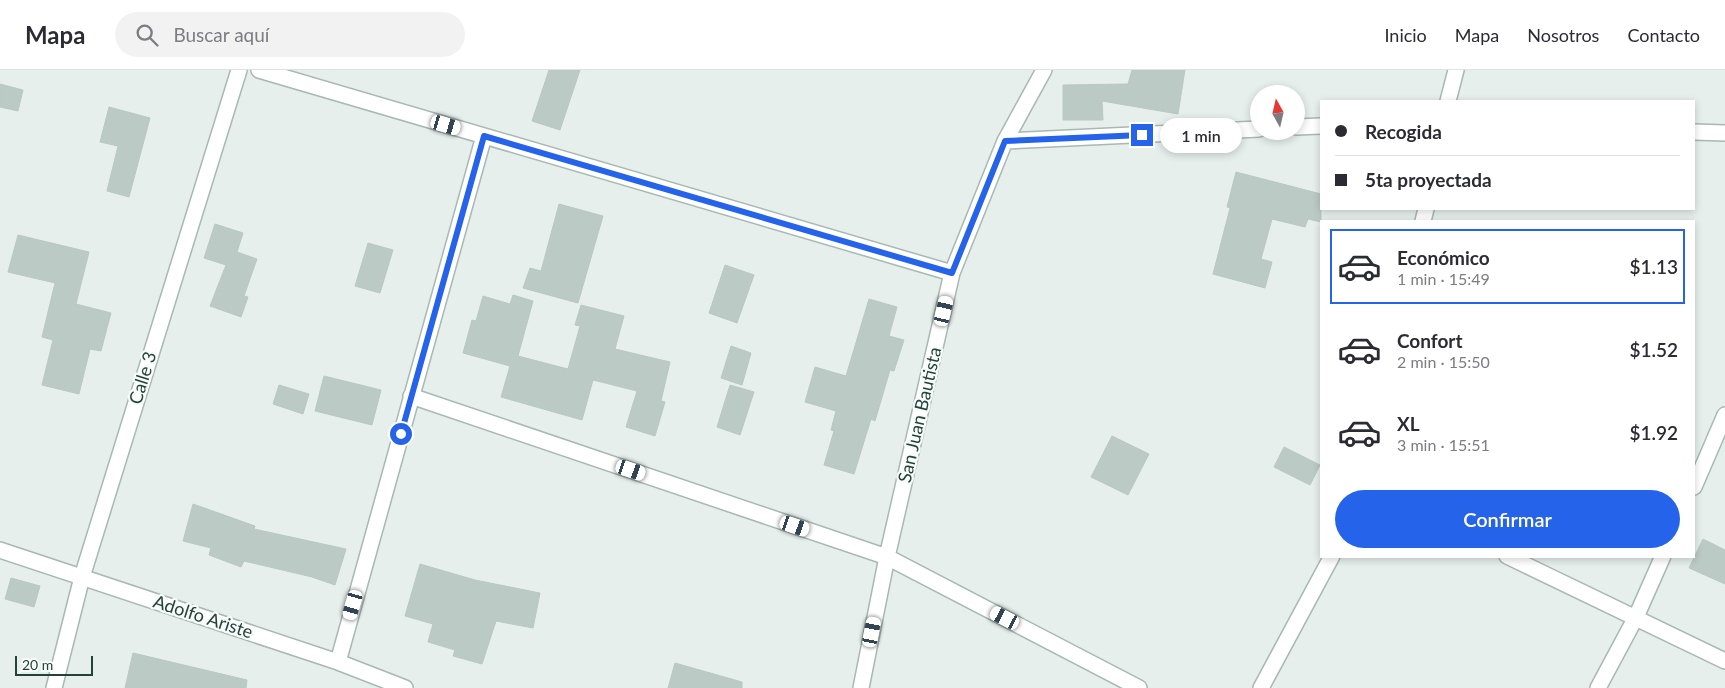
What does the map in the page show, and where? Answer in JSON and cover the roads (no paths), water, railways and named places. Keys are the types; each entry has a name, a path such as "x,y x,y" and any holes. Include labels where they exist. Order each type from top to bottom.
{"street":[{"name":"Calle 3","path":"54,688 82,577 239,70"},
{"path":"259,70 952,273"},
{"name":"San Juan Bautista","path":"861,688 887,557 952,273 1005,141 1044,70"},
{"path":"1448,100 1456,70"},
{"path":"1305,127 1320,126"},
{"path":"1005,141 1250,129"},
{"path":"1695,132 1725,133"},
{"path":"338,662 484,136"},
{"path":"411,396 887,557 1139,688"},
{"path":"1695,484 1725,415"},
{"name":"Adolfo Ariste","path":"0,550 338,662 386,685 405,688"},
{"path":"1261,688 1331,558"},
{"path":"1511,558 1725,661"},
{"path":"1598,688 1636,617 1662,558"}]}
